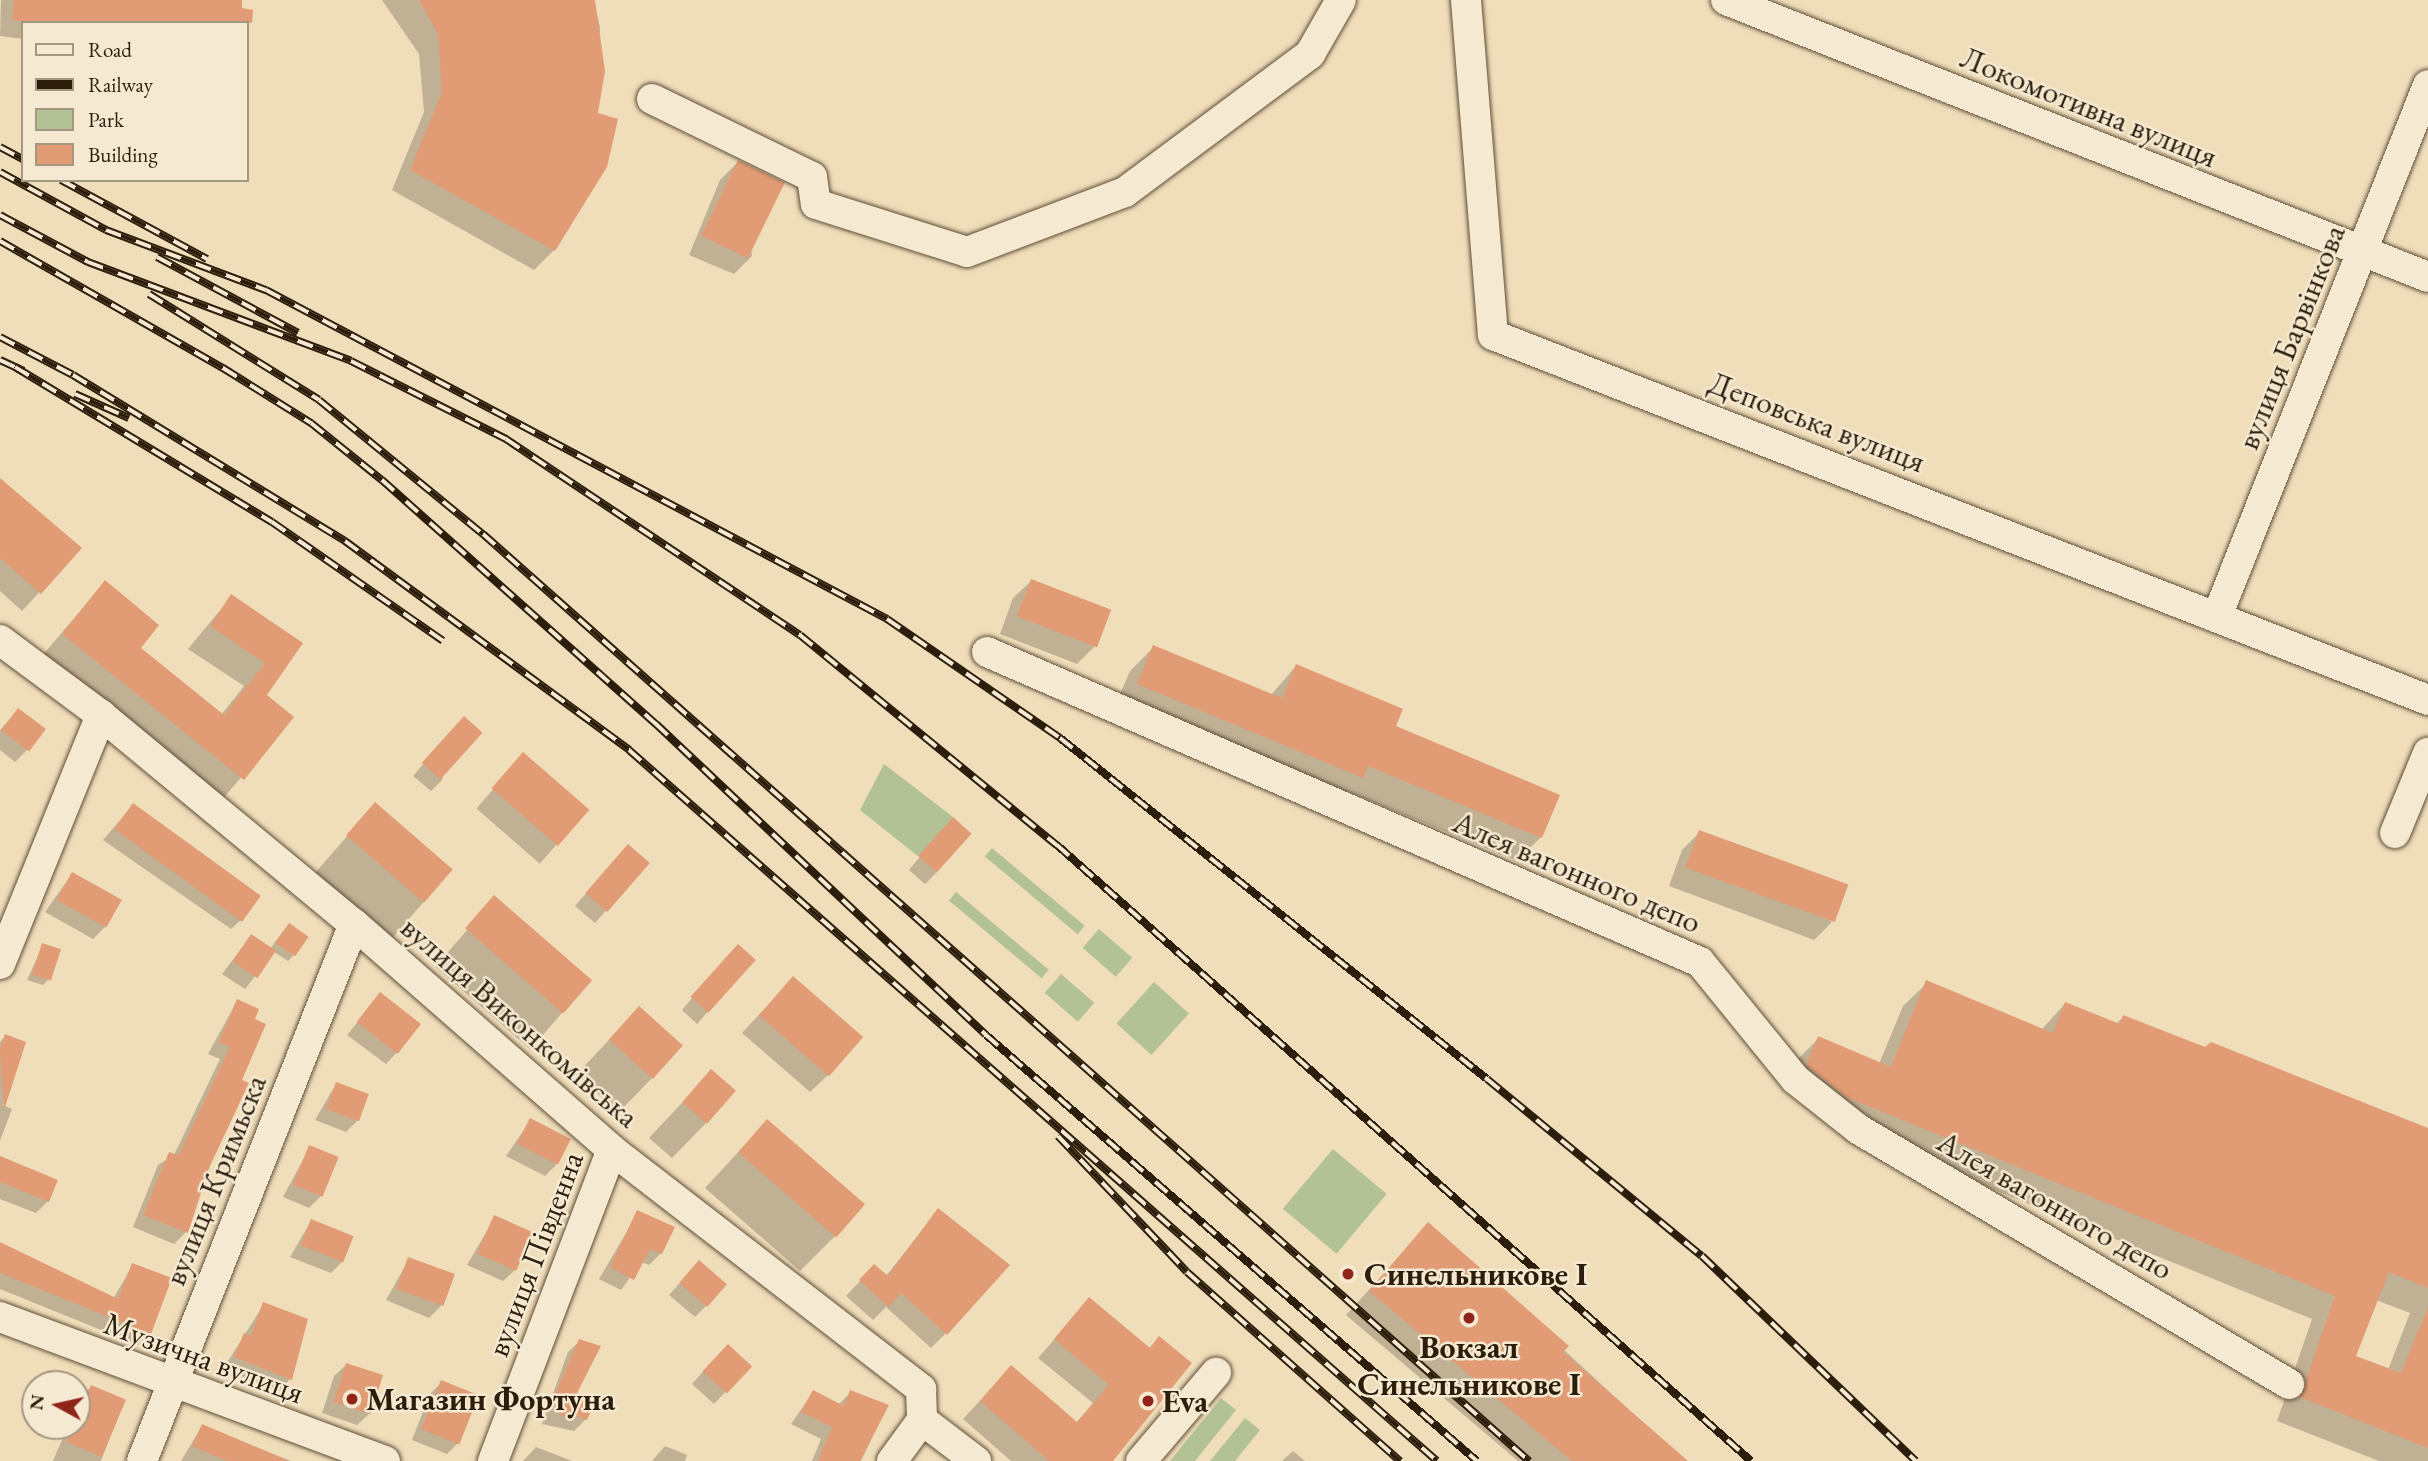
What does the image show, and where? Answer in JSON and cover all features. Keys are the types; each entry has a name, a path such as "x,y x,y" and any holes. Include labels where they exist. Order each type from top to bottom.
{"street":[{"path":"652,99 812,177 816,204 967,252 1125,192 1310,54 1341,0"},
{"name":"Деповська вулиця","path":"1465,0 1493,335 2218,614 2428,700"},
{"name":"Локомотивна вулиця","path":"1726,0 2428,277"},
{"name":"вулиця Барвінкова","path":"2218,614 2428,85"},
{"name":"вулиця Виконкомівська","path":"0,640 101,715 354,924 612,1150 921,1389 922,1420"},
{"name":"Алея вагонного депо","path":"987,653 1700,962 1795,1079 1858,1129 2290,1384"},
{"path":"0,964 101,715"},
{"path":"2395,833 2428,753"},
{"name":"вулиця Кримьска","path":"142,1461 354,924"},
{"name":"вулиця Південна","path":"493,1461 612,1150"},
{"name":"Музична вулиця","path":"0,1317 171,1385 385,1461"},
{"path":"1140,1461 1216,1373"},
{"path":"892,1461 922,1420 976,1461"}],"green space":[{"path":"884,764 953,817 919,857 860,810"},
{"path":"992,848 1085,926 1078,934 985,856"},
{"path":"956,892 1049,970 1042,978 949,900"},
{"path":"1099,929 1132,958 1116,977 1083,948"},
{"path":"1061,974 1094,1003 1078,1022 1045,993"},
{"path":"1154,982 1189,1013 1151,1055 1117,1024"},
{"path":"1333,1149 1387,1194 1336,1254 1283,1209"},
{"path":"1221,1398 1236,1410 1195,1461 1170,1461"},
{"path":"1245,1418 1260,1430 1235,1461 1210,1461"}],"building":[{"path":"14,0 242,0 242,8 253,10 252,23 12,20"},
{"path":"419,0 595,0 605,71 598,113 618,119 607,167 555,251 410,170 442,92 438,34"},
{"path":"738,160 785,183 748,258 701,235"},
{"path":"0,478 82,548 41,594 0,558"},
{"path":"1031,579 1111,610 1097,647 1017,616"},
{"path":"105,580 159,625 141,648 224,715 265,663 210,626 231,594 303,643 267,695 294,717 244,780 62,634"},
{"path":"1153,645 1282,698 1296,664 1403,709 1396,726 1560,795 1542,838 1368,766 1363,778 1137,684"},
{"path":"18,708 46,729 29,751 1,730"},
{"path":"464,716 483,733 440,780 422,763"},
{"path":"523,752 589,810 558,846 492,788"},
{"path":"375,802 453,870 424,903 346,835"},
{"path":"133,803 261,896 242,922 114,829"},
{"path":"953,817 972,834 937,872 918,856"},
{"path":"1699,830 1848,884 1835,922 1685,868"},
{"path":"628,844 650,863 607,912 585,893"},
{"path":"72,872 122,900 106,928 56,900"},
{"path":"494,895 592,980 563,1013 465,928"},
{"path":"289,923 309,937 295,956 275,943"},
{"path":"251,934 276,951 257,978 233,961"},
{"path":"42,943 61,949 51,981 32,974"},
{"path":"738,944 756,960 708,1013 690,997"},
{"path":"793,976 863,1037 829,1076 759,1015"},
{"path":"1926,980 2053,1033 2065,1002 2120,1024 2123,1015 2205,1047 2211,1042 2428,1128 2428,1288 2389,1272 2356,1356 2401,1373 2428,1307 2428,1448 2300,1397 2335,1296 1846,1097 1806,1065 1818,1036 1891,1067"},
{"path":"380,992 421,1024 398,1054 357,1022"},
{"path":"237,999 259,1009 255,1019 266,1024 242,1080 249,1083 209,1168 188,1233 143,1215 169,1152 179,1155 230,1047 219,1042"},
{"path":"639,1006 683,1045 653,1079 609,1039"},
{"path":"5,1034 26,1042 4,1110 0,1049"},
{"path":"711,1069 736,1091 707,1124 682,1102"},
{"path":"336,1082 369,1094 359,1121 326,1109"},
{"path":"530,1118 571,1139 558,1165 517,1144"},
{"path":"767,1119 865,1204 836,1237 738,1152"},
{"path":"309,1145 339,1157 323,1197 293,1185"},
{"path":"0,1156 58,1180 49,1202 0,1182"},
{"path":"938,1208 1010,1265 947,1335 901,1293 889,1307 859,1280 874,1264 888,1276"},
{"path":"637,1210 675,1227 662,1254 650,1249 634,1280 610,1267"},
{"path":"494,1215 533,1232 516,1271 477,1253"},
{"path":"311,1219 354,1236 343,1262 301,1245"},
{"name":"Вокзал Синельникове І","path":"1428,1222 1569,1346 1563,1352 1688,1461 1572,1461 1369,1291"},
{"path":"0,1242 118,1299 132,1263 172,1278 151,1334 0,1273"},
{"path":"408,1257 455,1274 443,1306 396,1289"},
{"path":"699,1260 727,1284 707,1307 679,1283"},
{"path":"1089,1297 1150,1348 1159,1336 1192,1363 1113,1461 1049,1461 980,1401 1011,1365 1077,1422 1109,1385 1054,1339"},
{"path":"263,1302 308,1319 292,1380 234,1357 244,1333 251,1336"},
{"path":"579,1339 601,1346 577,1393 594,1404 587,1420 568,1413 565,1418 550,1406"},
{"path":"728,1344 752,1367 727,1394 703,1371"},
{"path":"346,1363 383,1375 370,1414 333,1402"},
{"path":"441,1380 479,1395 459,1444 421,1429"},
{"path":"91,1385 126,1400 102,1457 67,1442 91,1440"},
{"path":"813,1390 844,1406 850,1390 889,1405 860,1461 818,1461 832,1427 801,1412"},
{"path":"202,1424 289,1461 227,1461 192,1446"}],"railway":[{"path":"0,147 21,158"},
{"path":"0,172 106,230 266,290 887,619 1060,738 1487,1079 1702,1256 1916,1461"},
{"path":"65,182 207,259"},
{"path":"0,215 88,262 351,361 506,439 800,635 1057,845 1751,1461"},
{"path":"0,241 223,368 311,423 382,480 656,724 986,1035 1477,1461"},
{"path":"157,257 298,333"},
{"path":"149,294 319,400 483,534 1529,1461"},
{"path":"0,337 73,375 345,541 629,750 1437,1461"},
{"path":"0,360 24,371"},
{"path":"15,367 272,522 443,641"},
{"path":"75,394 129,418"},
{"path":"1058,1136 1187,1272 1400,1461"}],"place":[{"name":"Синельникове І","path":"1348,1274"},
{"name":"Вокзал Синельникове І","path":"1469,1318"},
{"name":"Магазин Фортуна","path":"352,1399"},
{"name":"Eva","path":"1148,1401"}]}
